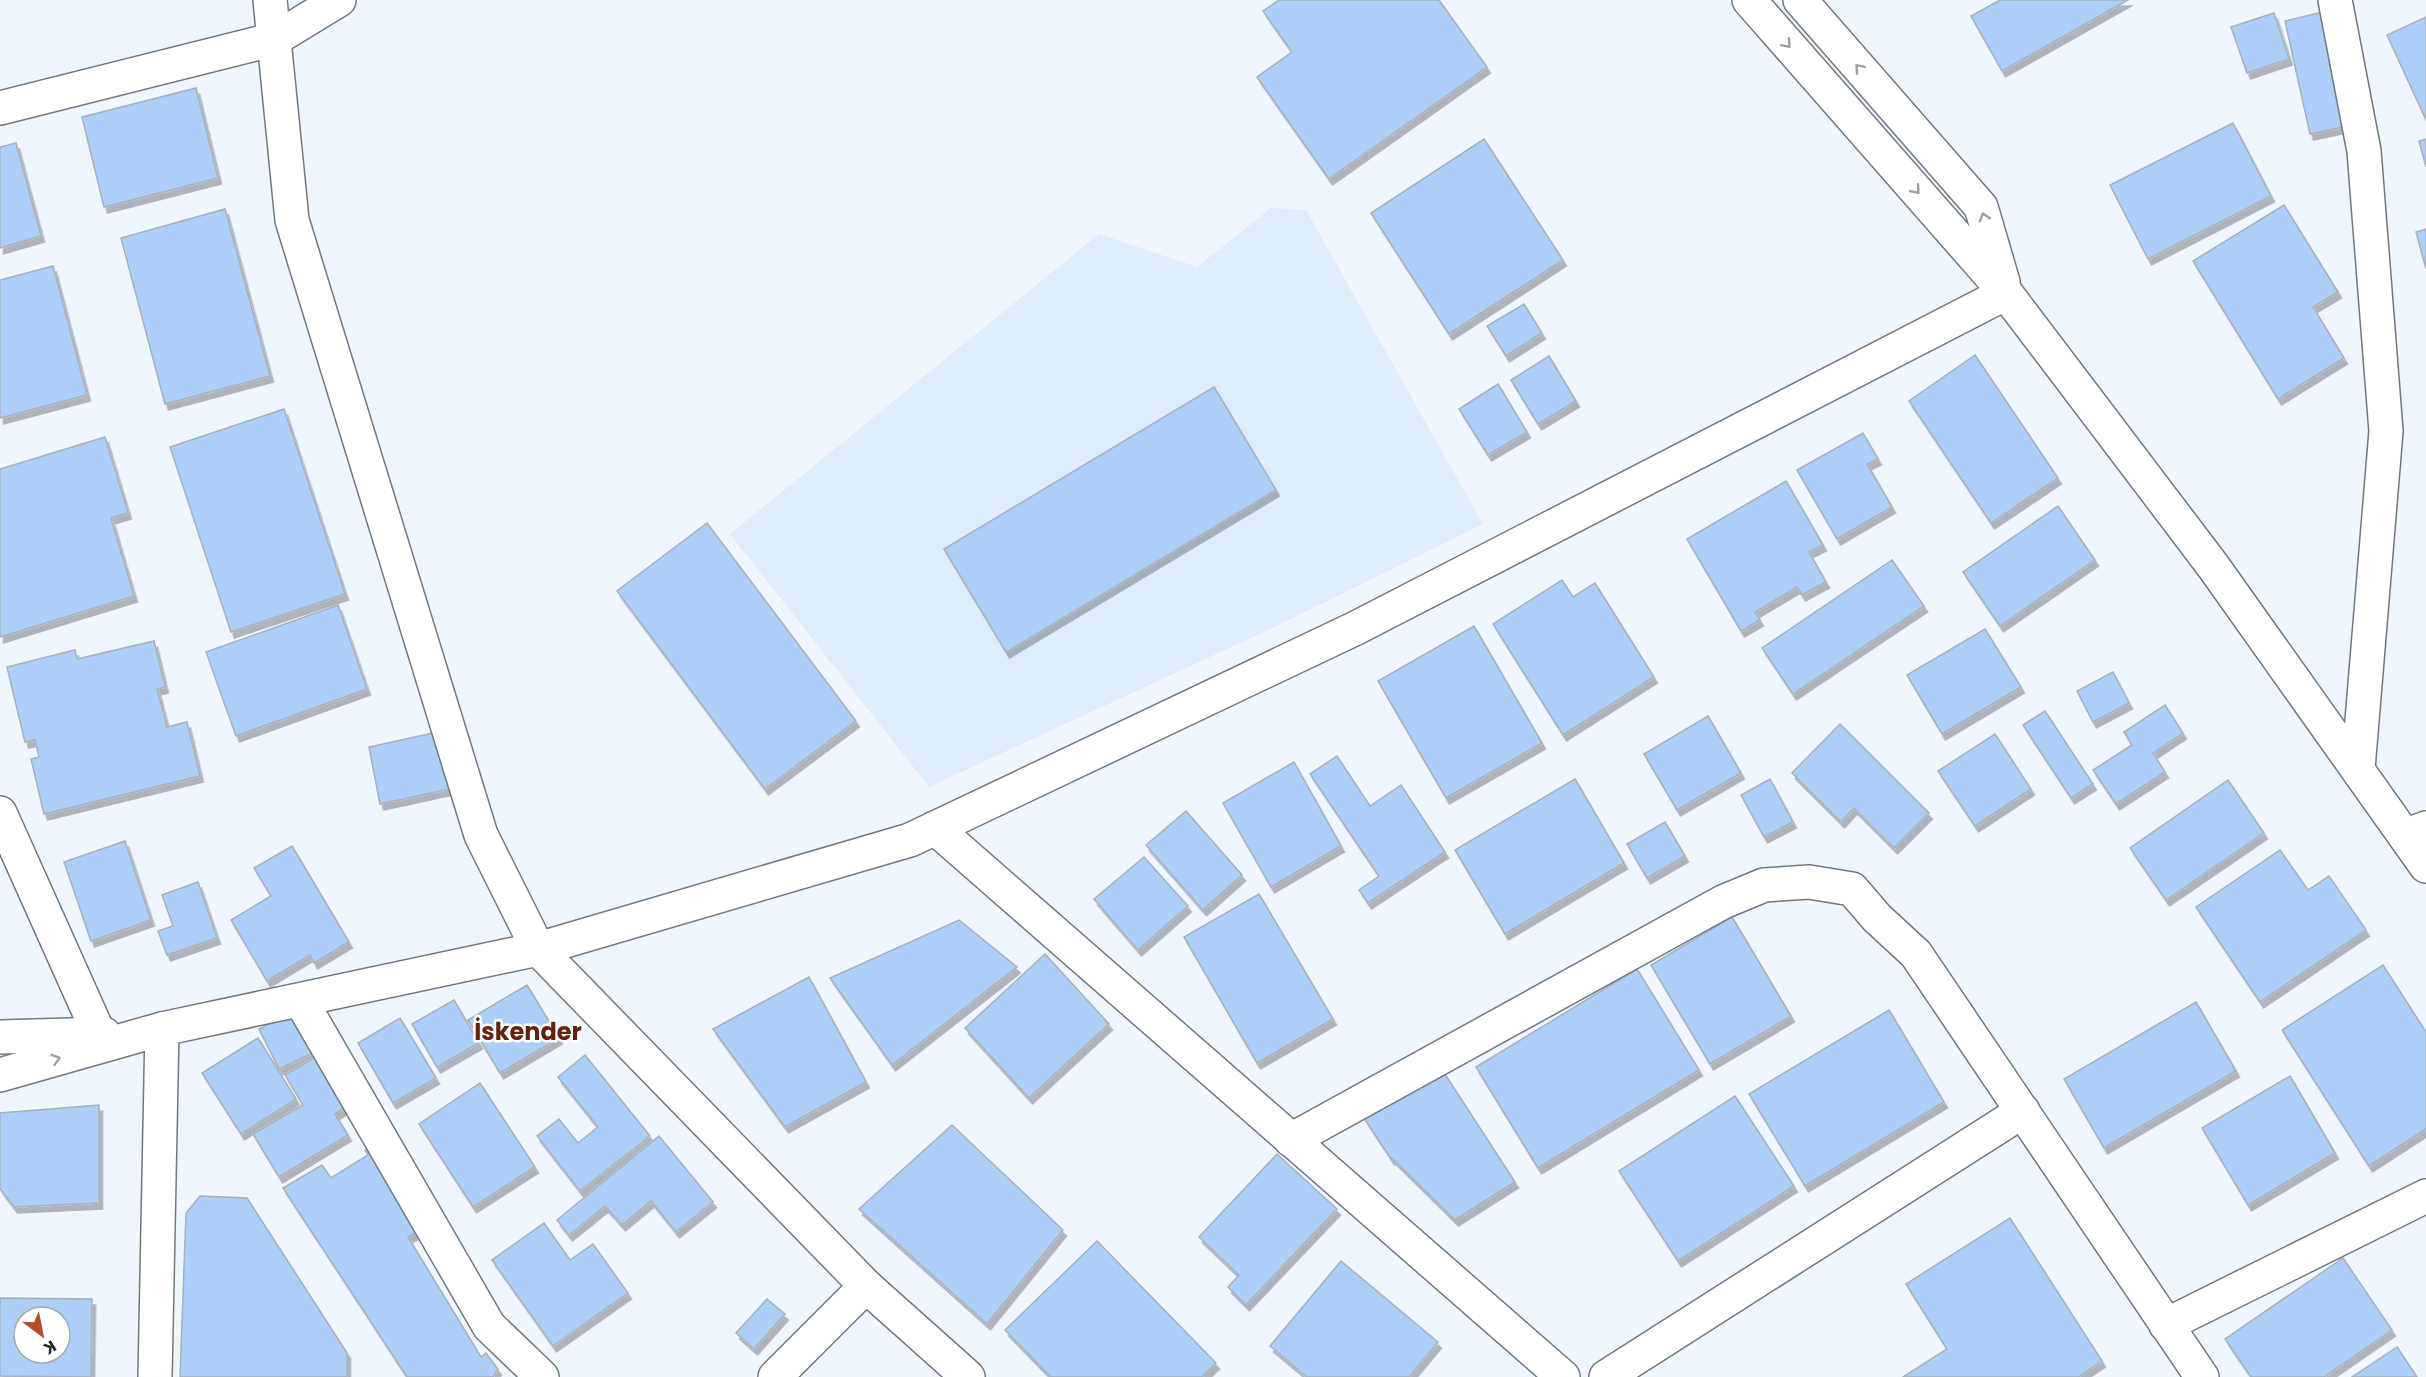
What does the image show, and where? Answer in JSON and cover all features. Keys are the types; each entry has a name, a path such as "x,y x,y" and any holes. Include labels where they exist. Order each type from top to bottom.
{"street":[{"path":"270,0 292,220 481,835 538,949 866,1286 968,1377"},
{"path":"0,108 274,39 339,0"},
{"path":"1749,0 2006,293 2213,566 2358,769 2416,832 2426,866"},
{"path":"1800,0 1981,207 2006,293"},
{"path":"2335,0 2364,151 2386,430 2358,769"},
{"path":"0,1075 162,1029 538,949 910,840 1356,628 2006,293"},
{"path":"0,813 99,1034"},
{"path":"935,828 1563,1377"},
{"path":"1291,1140 1723,902 1764,885 1809,882 1852,890 1877,918 1916,954 2202,1377"},
{"path":"301,1000 489,1326 542,1377"},
{"path":"0,1037 99,1034 162,1029"},
{"path":"155,1377 162,1029"},
{"path":"1606,1377 2023,1111"},
{"path":"2166,1325 2426,1196"},
{"path":"775,1377 866,1286"}],"shaded area":[{"path":"1271,208 1306,210 1483,524 1279,625 929,787 730,534 1099,234 1197,267"}],"building":[{"path":"1279,0 1439,0 1487,67 1329,179 1257,77 1292,52 1263,11"},
{"path":"2000,0 2128,0 2002,71 1971,16"},
{"path":"2323,12 2348,126 2310,134 2285,21"},
{"path":"2274,13 2289,59 2247,73 2231,27"},
{"path":"2426,17 2426,120 2387,35"},
{"path":"196,88 218,178 104,207 82,117"},
{"path":"2233,123 2271,196 2148,259 2110,185"},
{"path":"1484,139 1563,260 1449,334 1371,213"},
{"path":"2426,139 2426,167 2419,141"},
{"path":"16,143 41,236 0,248 0,147"},
{"path":"2284,205 2338,292 2313,307 2344,358 2278,399 2193,261"},
{"path":"225,209 270,376 165,404 121,238"},
{"path":"2426,229 2426,269 2416,232"},
{"path":"53,266 87,395 0,418 0,280"},
{"path":"1524,304 1542,333 1506,356 1487,326"},
{"path":"1975,355 2058,478 1991,523 1909,401"},
{"path":"1549,356 1576,401 1538,424 1511,380"},
{"path":"1498,384 1527,432 1488,455 1459,409"},
{"path":"1214,387 1276,490 1006,652 944,549"},
{"path":"284,409 345,594 231,632 170,447"},
{"path":"1863,433 1878,459 1867,464 1892,507 1837,539 1797,470"},
{"path":"105,437 128,513 111,518 134,596 0,637 0,469"},
{"path":"1786,481 1823,545 1809,552 1826,582 1802,595 1797,587 1755,612 1760,620 1741,631 1687,539"},
{"path":"2058,506 2095,560 2000,626 1963,572"},
{"path":"707,523 856,721 765,789 617,591"},
{"path":"1892,560 1924,606 1793,694 1762,648"},
{"path":"1562,580 1573,597 1595,583 1654,677 1563,735 1493,624"},
{"path":"338,605 367,689 236,736 206,652"},
{"path":"1474,626 1542,743 1446,798 1378,681"},
{"path":"1985,629 2021,687 1942,734 1907,675"},
{"path":"154,641 165,687 157,689 167,727 187,722 200,776 44,814 31,759 39,757 35,740 25,742 7,667 75,650 77,659"},
{"path":"2113,672 2129,703 2093,722 2077,691"},
{"path":"2165,705 2183,733 2153,753 2165,772 2116,804 2093,770 2132,745 2124,732"},
{"path":"2045,711 2093,784 2071,798 2023,725"},
{"path":"1708,716 1741,773 1677,810 1644,754"},
{"path":"1840,724 1929,813 1894,848 1854,808 1841,822 1792,773"},
{"path":"438,732 450,789 380,804 369,747"},
{"path":"1995,734 2031,789 1975,826 1938,771"},
{"path":"1337,756 1370,806 1401,785 1445,852 1368,903 1359,890 1379,876 1310,774"},
{"path":"1294,762 1341,846 1271,887 1223,803"},
{"path":"1575,779 1624,863 1505,934 1455,850"},
{"path":"1770,779 1793,822 1764,837 1741,795"},
{"path":"2228,780 2264,833 2166,900 2130,848"},
{"path":"1186,811 1242,875 1203,910 1146,845"},
{"path":"1665,822 1685,856 1647,878 1627,844"},
{"path":"125,841 151,920 91,941 64,862"},
{"path":"292,846 349,942 314,963 310,955 267,981 231,920 271,896 254,868"},
{"path":"2280,850 2308,890 2329,876 2366,930 2260,1002 2196,907"},
{"path":"1144,857 1188,906 1138,950 1094,899"},
{"path":"198,882 217,938 167,955 158,931 173,926 162,895"},
{"path":"1259,894 1333,1019 1257,1063 1184,937"},
{"path":"1732,917 1791,1016 1710,1064 1651,965"},
{"path":"959,920 1017,967 892,1065 830,978"},
{"path":"1045,954 1109,1024 1029,1098 965,1028"},
{"path":"2383,965 2426,1032 2426,1129 2369,1166 2282,1030"},
{"path":"1637,969 1699,1070 1538,1168 1476,1067"},
{"path":"809,977 866,1082 785,1127 713,1029"},
{"path":"527,985 559,1038 500,1073 468,1020"},
{"path":"454,1000 479,1043 437,1067 412,1024"},
{"path":"2196,1002 2236,1071 2104,1148 2064,1079"},
{"path":"296,1010 317,1051 279,1069 259,1029"},
{"path":"1889,1010 1944,1102 1805,1186 1749,1094"},
{"path":"400,1018 436,1078 393,1103 358,1043"},
{"path":"258,1038 296,1099 241,1134 202,1073"},
{"path":"319,1055 349,1105 335,1114 348,1135 279,1177 253,1134 303,1105 285,1075"},
{"path":"585,1055 650,1136 580,1191 537,1136 559,1119 578,1143 598,1127 558,1077"},
{"path":"1441,1068 1515,1182 1455,1220 1391,1159 1364,1118"},
{"path":"2290,1076 2335,1153 2248,1205 2202,1128"},
{"path":"480,1083 535,1167 473,1207 419,1124"},
{"path":"1735,1096 1794,1186 1678,1261 1619,1171"},
{"path":"99,1105 99,1203 14,1207 0,1189 0,1113"},
{"path":"952,1125 1063,1230 987,1324 859,1209"},
{"path":"659,1136 713,1202 676,1232 651,1201 622,1225 605,1206 569,1235 557,1220"},
{"path":"373,1146 423,1229 408,1237 481,1357 486,1353 498,1369 493,1377 407,1377 283,1188 322,1165 331,1178 368,1155 365,1150"},
{"path":"1277,1154 1337,1209 1246,1305 1228,1287 1239,1275 1199,1237"},
{"path":"200,1196 247,1198 347,1353 347,1377 180,1377 186,1213"},
{"path":"2010,1218 2102,1361 2078,1377 1903,1377 1947,1349 1906,1284"},
{"path":"544,1223 570,1260 593,1244 628,1293 553,1346 492,1260"},
{"path":"1097,1241 1216,1363 1202,1377 1051,1377 1005,1330"},
{"path":"2343,1258 2392,1330 2324,1377 2251,1377 2225,1339"},
{"path":"1341,1261 1438,1342 1409,1377 1307,1377 1270,1346"},
{"path":"0,1298 92,1299 91,1377 0,1376"},
{"path":"767,1299 785,1314 754,1349 736,1333"},
{"path":"2397,1347 2417,1377 2352,1377"}],"district":[{"name":"İskender","path":"528,1031"}]}
